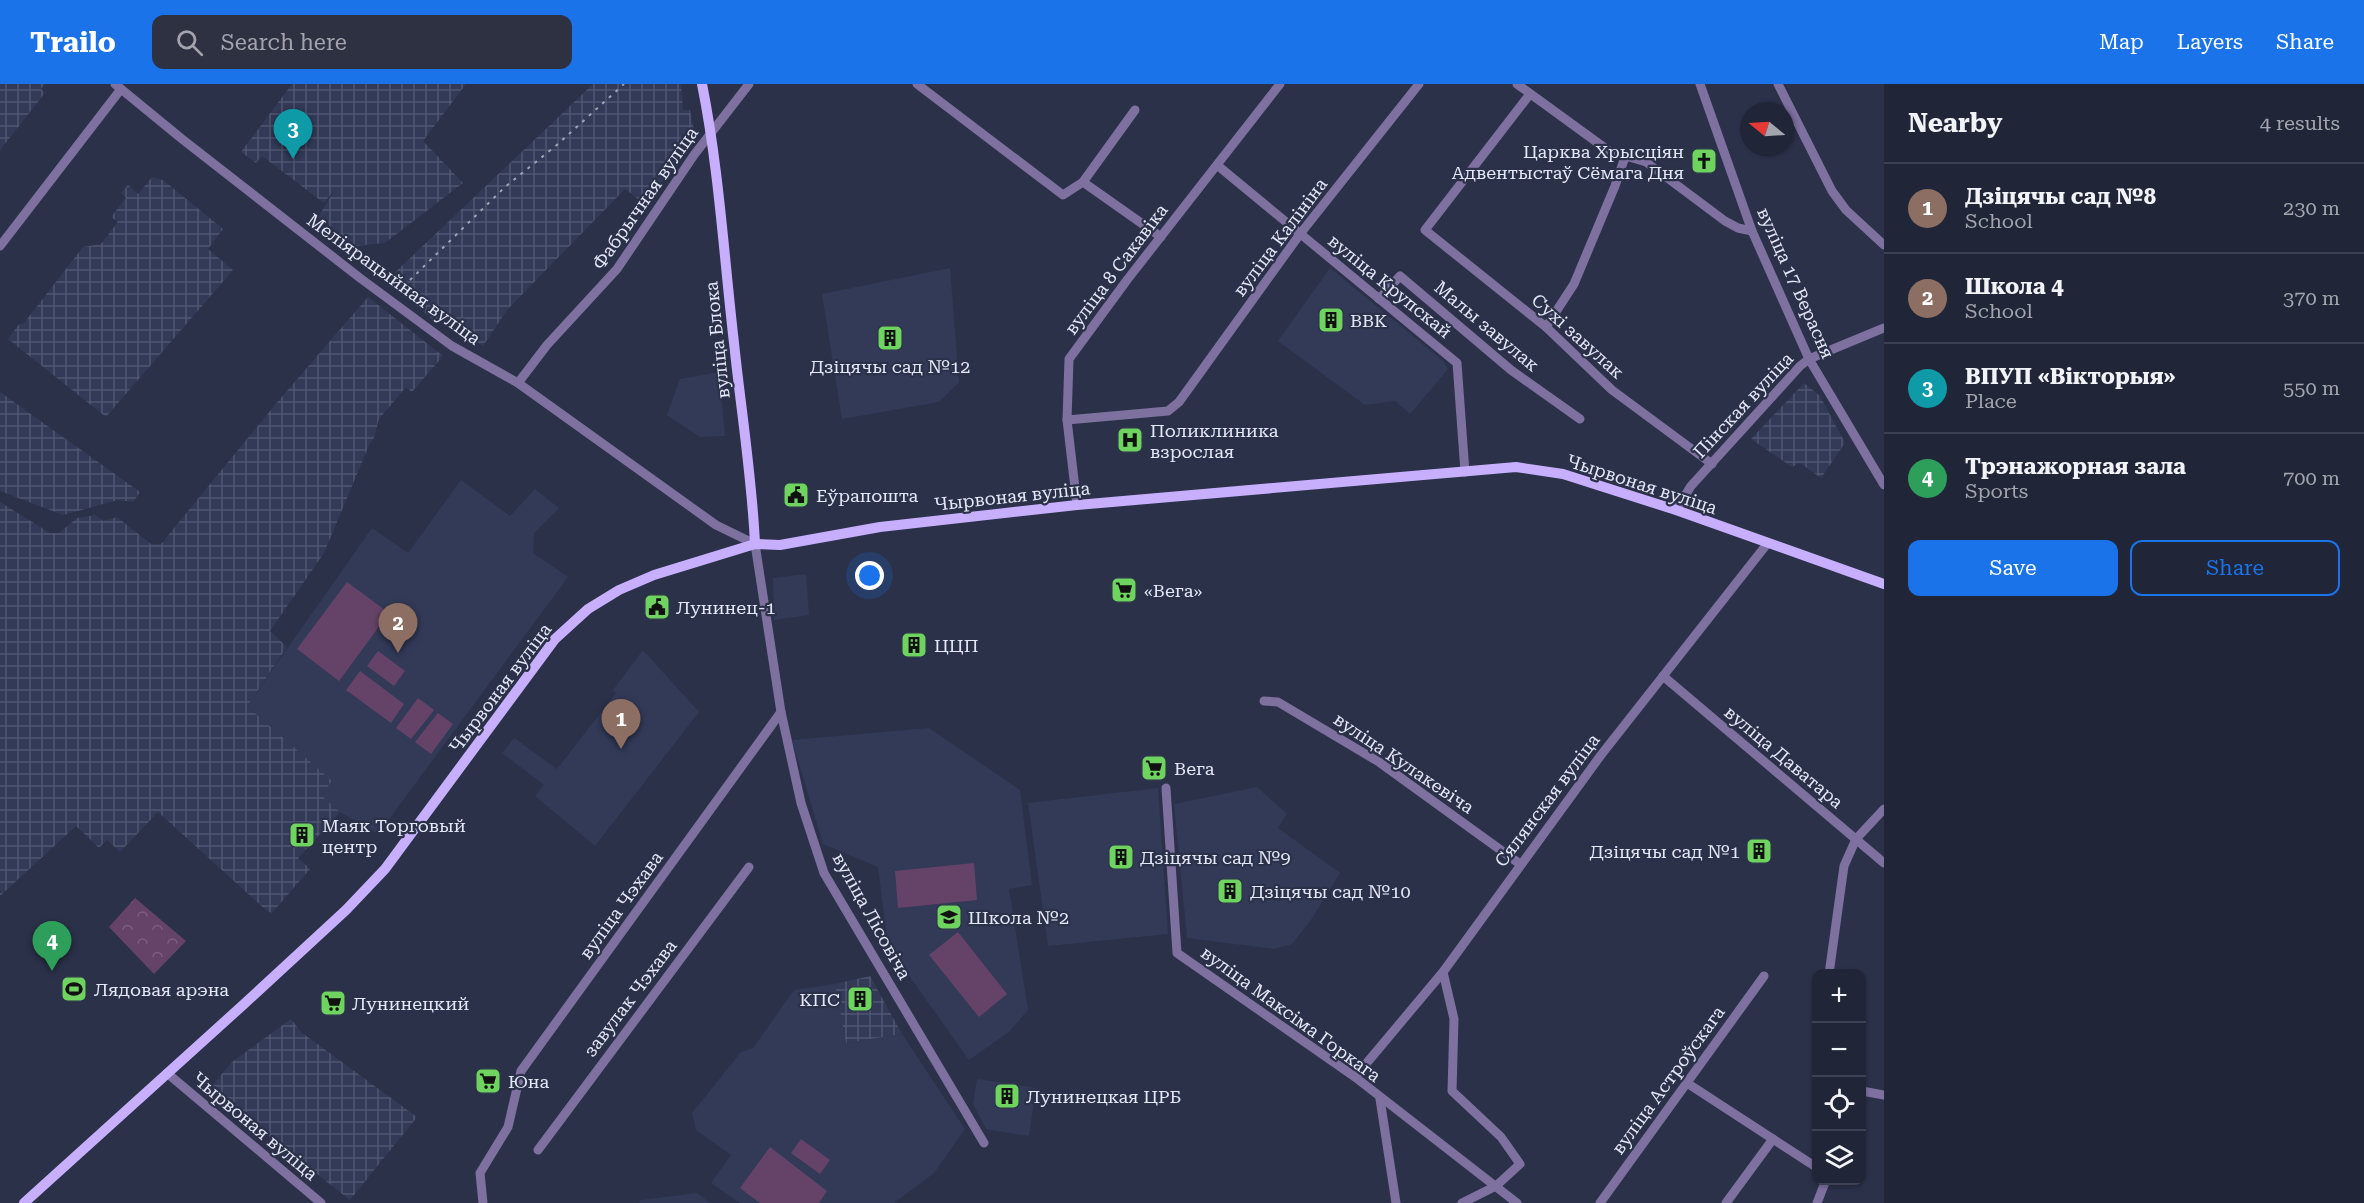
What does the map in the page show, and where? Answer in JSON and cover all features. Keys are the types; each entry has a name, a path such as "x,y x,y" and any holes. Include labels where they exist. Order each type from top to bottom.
{"main road":[{"name":"вуліца Блока","path":"702,84 711,133 753,503 755,544"},
{"name":"Чырвоная вуліца","path":"24,1203 346,909 385,868 528,674 555,639 570,624 596,604 654,575 755,544 780,545 880,527 1077,505 1516,467 1563,474 1676,510 1884,584"}],"street":[{"name":"Фабрычная вуліца","path":"518,384 548,345 617,269 711,133 749,84"},
{"path":"917,84 1063,195 1083,183 1135,110"},
{"name":"вуліца 8 Сакавіка","path":"1077,505 1067,420 1069,358 1280,84"},
{"name":"вуліца Калініна","path":"1067,420 1168,411 1179,402 1300,234 1419,84"},
{"path":"1517,84 1609,151 1647,162 1725,221 1738,228 1752,231"},
{"name":"вуліца 17 Верасня","path":"1700,84 1752,231 1809,359 1884,485"},
{"path":"1778,84 1832,191 1846,210 1884,244"},
{"path":"0,246 118,87"},
{"name":"Меліярацыйная вуліца","path":"118,87 360,278 452,346 518,384 716,525 755,544"},
{"name":"Сухі завулак","path":"1530,94 1425,230 1546,327 1612,390 1712,464"},
{"path":"1546,327 1574,284 1625,157"},
{"name":"вуліца Крупскай","path":"1217,165 1457,363 1465,472"},
{"path":"1083,183 1161,237"},
{"name":"Малы завулак","path":"1379,299 1401,276 1511,370 1580,419"},
{"name":"Пінская вуліца","path":"1676,510 1682,497 1800,366 1809,359 1884,328"},
{"name":"Сялянская вуліца","path":"1355,1077 1443,972 1601,755 1767,543"},
{"name":"вуліца Лісовіча","path":"755,544 781,712 801,803 824,873 984,1143"},
{"name":"вуліца Даватара","path":"1663,676 1884,863"},
{"name":"вуліца Кулакевіча","path":"1264,701 1278,702 1379,762 1520,864"},
{"name":"вуліца Чэхава","path":"483,1203 480,1173 508,1127 521,1071 781,712"},
{"name":"вуліца Максіма Горкага","path":"1166,788 1177,953 1355,1077 1380,1099 1517,1203"},
{"path":"1830,969 1844,866 1856,839 1884,809"},
{"name":"завулак Чэхава","path":"538,1150 749,867"},
{"path":"1443,972 1454,1019 1452,1091 1501,1137 1520,1164 1496,1186 1462,1203"},
{"name":"вуліца Астроўскага","path":"1600,1203 1764,976"},
{"name":"Чырвоная вуліца","path":"167,1073 321,1203"},
{"path":"1687,1083 1812,1164"},
{"path":"1866,1092 1884,1095"},
{"path":"1380,1099 1396,1203"},
{"path":"1726,1203 1773,1139"},
{"path":"1817,1203 1824,1185"}],"shaded area":[{"path":"0,84 45,84 41,89 45,93 0,150"},
{"path":"292,84 466,84 423,141 463,183 385,243 355,246 318,217 336,188 324,203 262,156 256,163 241,152"},
{"path":"593,84 681,84 683,110 690,110 695,135 646,205 625,189 507,310 483,346 467,336 450,330 443,322 437,323 386,281"},
{"path":"152,177 163,180 223,229 208,249 233,270 106,417 8,339 19,324 24,323 83,247 101,244 118,222 111,217 126,198 121,193 128,185 138,194"},
{"path":"950,268 959,382 939,402 842,419 822,294"},
{"path":"1330,268 1442,360 1448,369 1410,414 1395,401 1365,405 1278,341"},
{"path":"368,297 443,356 412,392 406,387 379,419 374,438 324,553 270,631 287,647 247,706 332,781 321,795 340,812 298,858 310,869 272,913 267,911 158,812 120,852 107,840 99,848 76,826 0,896 0,502 50,533 59,533 77,518 96,515 103,521 117,517 151,544 161,544 274,406"},
{"path":"719,372 725,436 700,437 667,415 680,379"},
{"path":"1804,383 1820,396 1845,443 1821,478 1800,463 1792,467 1751,439"},
{"path":"0,392 140,492 133,502 118,500 63,515 0,491"},
{"path":"461,480 510,516 535,489 559,508 534,533 533,553 568,577 378,834 340,812 321,795 331,781 247,706 372,528 408,553"},
{"path":"806,574 809,615 774,620 773,578"},
{"path":"643,650 699,712 595,846 535,796 544,785 502,753 514,738 557,769 616,693 613,690"},
{"name":"Школа №2","path":"929,728 1020,790 1032,885 1009,889 1028,1010 1009,1032 969,1060 888,946 878,867 823,844 792,740"},
{"path":"1257,787 1287,814 1278,828 1340,873 1311,920 1292,944 1274,949 1187,938 1174,804"},
{"path":"1158,788 1168,934 1048,946 1028,803"},
{"path":"870,976 902,1034 846,1043 835,984"},
{"path":"835,984 846,1043 902,1034 965,1129 934,1173 894,1203 740,1203 711,1183 731,1155 696,1130 692,1113 741,1052 753,1048 794,990"},
{"path":"291,1019 301,1032 417,1117 350,1200 209,1089 232,1062"},
{"path":"977,1079 1036,1088 1029,1136 986,1129 973,1104"},
{"path":"697,1193 710,1203 639,1203 641,1200"}],"green space":[{"path":"347,582 389,613 339,681 297,649"},
{"path":"378,651 405,671 394,686 367,666"},
{"path":"360,671 404,704 391,723 346,690"},
{"path":"418,698 434,710 411,739 396,728"},
{"path":"438,713 453,724 431,754 415,742"},
{"path":"974,863 977,900 898,908 895,871"},
{"path":"135,898 186,941 154,974 109,927"},
{"path":"958,932 1007,994 979,1017 929,955"},
{"path":"801,1139 830,1160 820,1174 791,1153"},
{"path":"770,1147 827,1191 819,1203 760,1203 740,1188"}],"railway":[{"path":"410,280 505,187 558,144 624,84"}],"place":[{"name":"ВПУП «Вікторыя»","path":"293,159"},
{"name":"Царква Хрысціян Адвентыстаў Сёмага Дня","path":"1704,161"},
{"name":"ВВК","path":"1331,320"},
{"name":"Дзіцячы сад №12","path":"890,338"},
{"name":"Поликлиника взрослая","path":"1130,440"},
{"name":"Еўрапошта","path":"796,495"},
{"name":"«Вега»","path":"1124,590"},
{"name":"Лунинец-1","path":"657,607"},
{"name":"ЦЦП","path":"914,645"},
{"name":"Школа 4","path":"398,653"},
{"name":"Дзіцячы сад №8","path":"621,749"},
{"name":"Вега","path":"1154,768"},
{"name":"Маяк Торговый центр","path":"302,835"},
{"name":"Дзіцячы сад №1","path":"1759,851"},
{"name":"Дзіцячы сад №9","path":"1121,857"},
{"name":"Дзіцячы сад №10","path":"1230,891"},
{"name":"Школа №2","path":"949,917"},
{"name":"Трэнажорная зала","path":"52,971"},
{"name":"Лядовая арэна","path":"74,989"},
{"name":"КПС","path":"860,999"},
{"name":"Лунинецкий","path":"333,1003"},
{"name":"Юна","path":"488,1081"},
{"name":"Лунинецкая ЦРБ","path":"1007,1096"}]}
